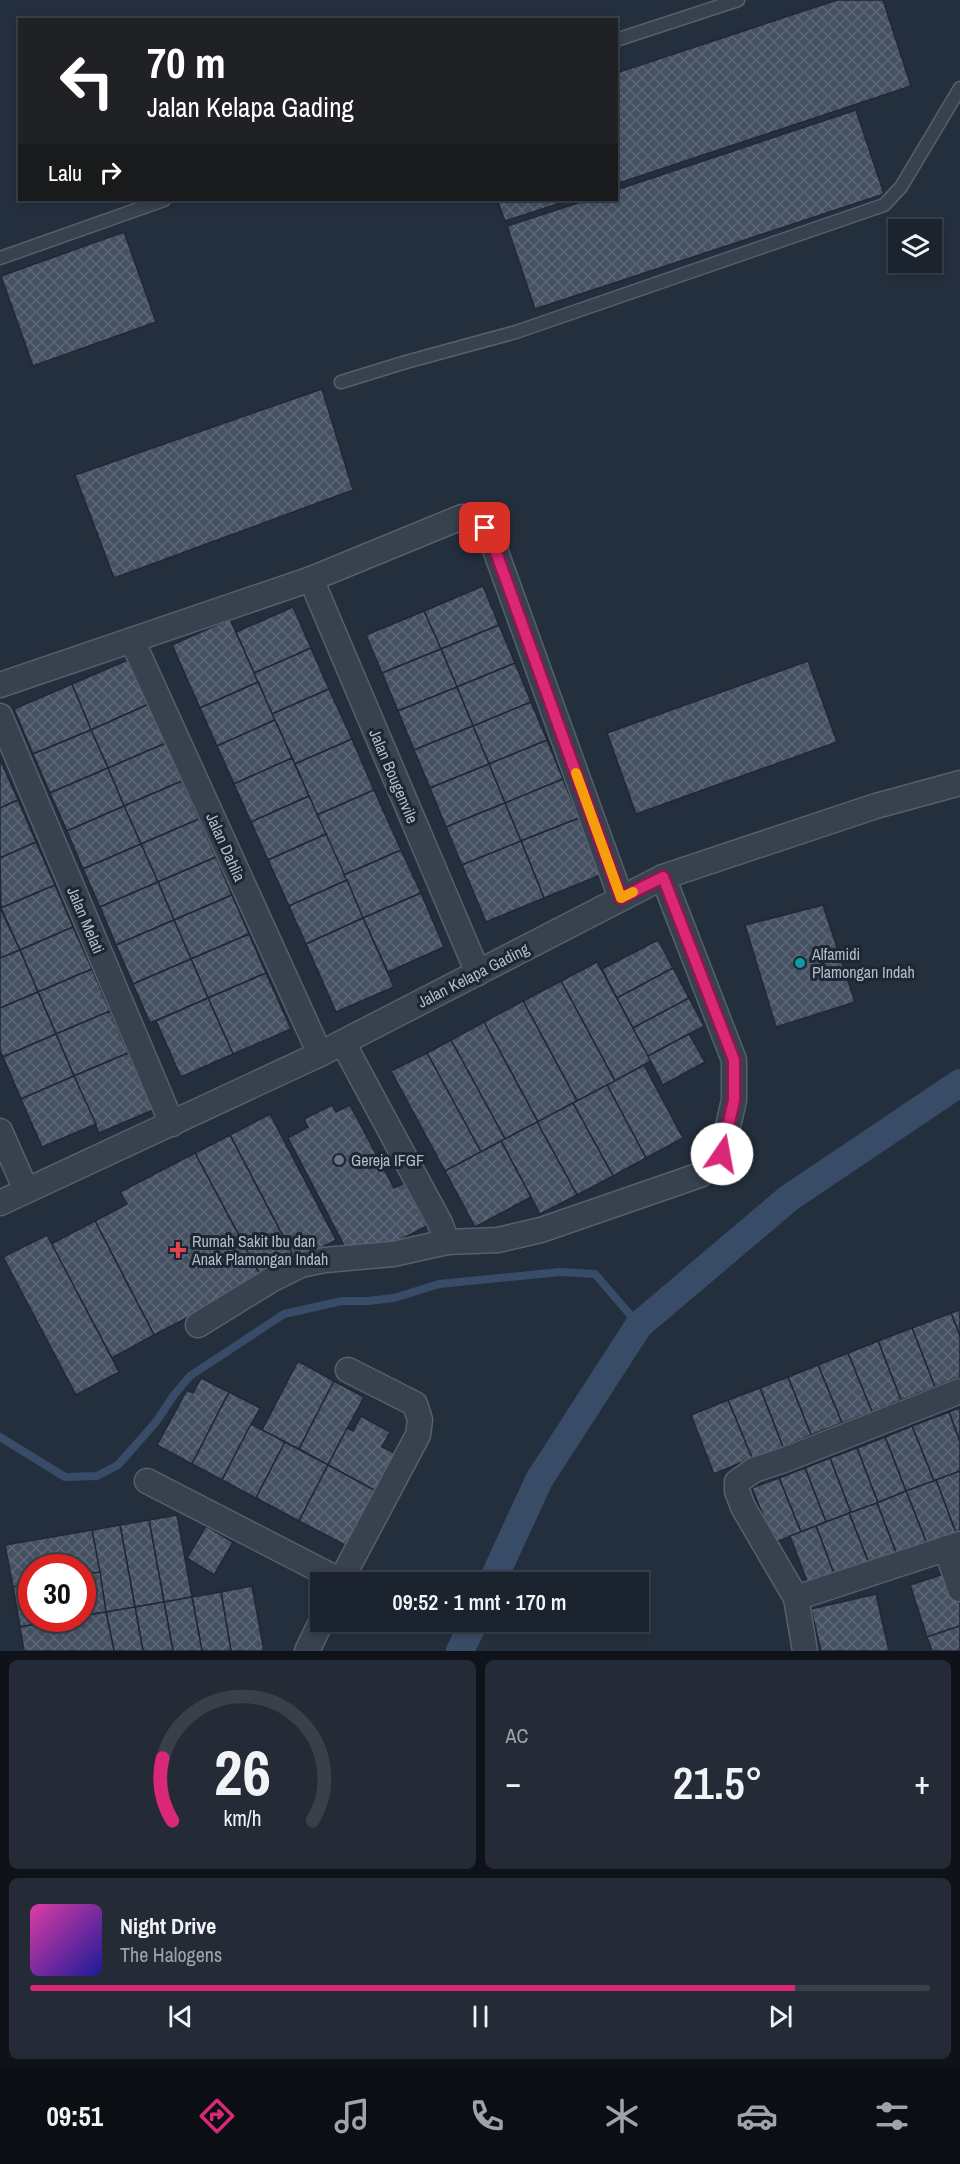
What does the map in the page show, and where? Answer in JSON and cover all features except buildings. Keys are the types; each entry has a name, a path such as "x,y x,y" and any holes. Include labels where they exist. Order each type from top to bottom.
{"street":[{"path":"0,685 311,579 462,517 480,521 489,533 621,898"},
{"name":"Jalan Bougenvile","path":"311,579 478,973"},
{"name":"Jalan Dahlia","path":"132,640 320,1054"},
{"name":"Jalan Melati","path":"0,716 172,1124"},
{"name":"Jalan Kelapa Gading","path":"0,1203 320,1054 663,877 876,806 960,783"},
{"path":"198,1325 271,1280 301,1265 325,1260 393,1254 447,1242 498,1240 541,1230 700,1175 722,1154 734,1100 734,1060 663,877"},
{"path":"343,1042 434,1213 447,1242"},
{"path":"0,1131 26,1190"},
{"path":"345,1572 418,1435 420,1420 415,1404 348,1370"},
{"path":"805,1651 796,1598 743,1507 737,1491 737,1482 754,1470 960,1391"},
{"path":"147,1481 321,1572"},
{"path":"796,1598 953,1546 960,1588"},
{"path":"307,1651 316,1632"}],"lane":[{"path":"618,39 738,0"},
{"path":"341,382 516,332 884,206 901,187 960,88"},
{"path":"0,258 161,201"}],"waterway":[{"path":"497,1572 539,1480 639,1325 789,1198 960,1083"},
{"path":"0,1437 65,1477 97,1476 118,1465 156,1422 190,1376 284,1314 342,1301 394,1298 439,1284 560,1272 595,1274 639,1325"},
{"path":"460,1651 469,1632"}],"slow traffic":[{"path":"576,773 621,898 633,892"}],"place":[{"name":"Alfamidi Plamongan Indah","path":"800,963"},
{"name":"Gereja IFGF","path":"339,1160"},
{"name":"Rumah Sakit Ibu dan Anak Plamongan Indah","path":"178,1250"}],"route":[{"path":"485,528 489,533 621,898 663,877 734,1060 734,1100 722,1154"}]}
